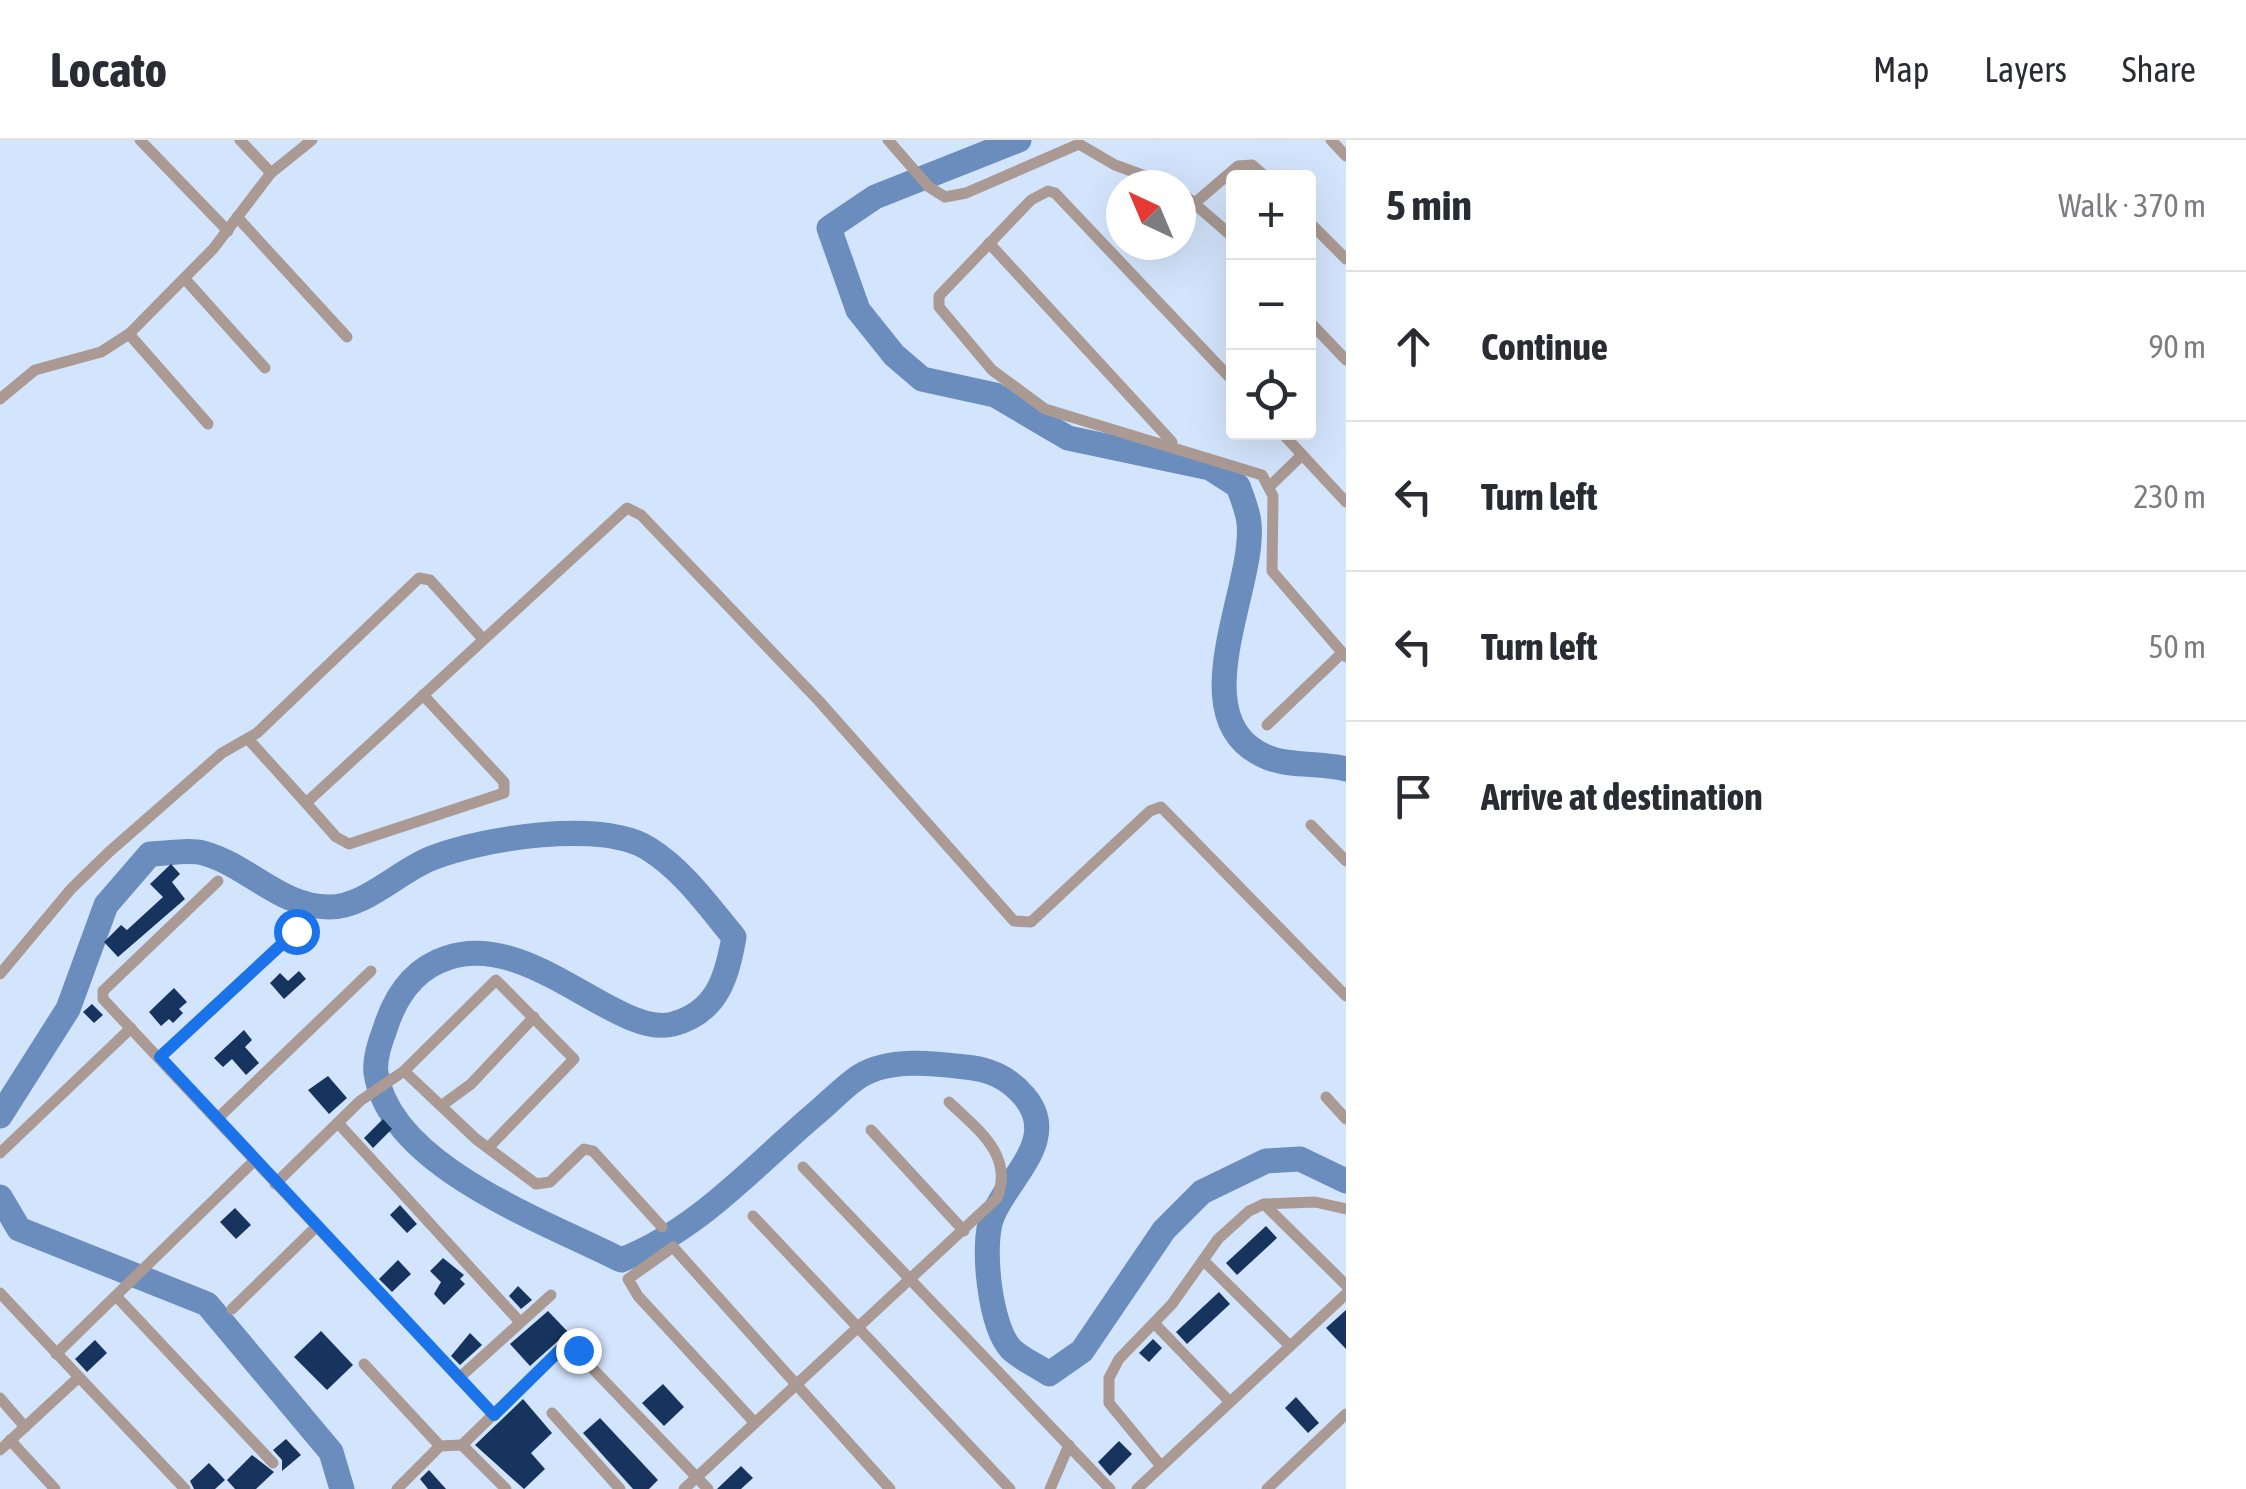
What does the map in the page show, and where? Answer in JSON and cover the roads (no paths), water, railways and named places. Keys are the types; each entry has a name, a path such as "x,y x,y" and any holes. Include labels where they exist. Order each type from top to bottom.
{"street":[{"path":"140,140 228,230"},
{"path":"240,140 272,173"},
{"path":"0,399 35,370 101,352 129,334 185,279 272,173 312,140"},
{"path":"888,140 925,182 945,198 1079,144 1129,170"},
{"path":"1331,140 1346,156"},
{"path":"1233,170 1252,165 1258,170"},
{"path":"1226,176 1196,202 1226,230"},
{"path":"1226,374 1056,194 1039,194 944,290 938,302 992,370 1045,409 1251,469 1271,484"},
{"path":"237,217 347,337"},
{"path":"1316,229 1346,260"},
{"path":"989,243 1174,445"},
{"path":"185,279 265,368"},
{"path":"1316,328 1346,360"},
{"path":"129,334 208,424"},
{"path":"1288,440 1346,502"},
{"path":"1266,724 1344,655 1272,571 1271,484 1302,455"},
{"path":"306,803 616,513 633,510 819,701 1014,922 1031,922 1160,807 1346,996"},
{"path":"0,974 109,852 222,753 249,740 419,578 438,588 483,639"},
{"path":"249,740 336,837 349,844 504,793 504,782 423,694"},
{"path":"1310,825 1346,862"},
{"path":"218,881 104,991 102,999 494,1415"},
{"path":"160,1057 296,931"},
{"path":"217,1119 371,970"},
{"path":"275,1184 370,1093 404,1071 492,982 501,982 574,1059 488,1147"},
{"path":"440,1106 471,1084 534,1017"},
{"path":"0,1154 131,1028"},
{"path":"404,1071 440,1106 536,1184 550,1182 588,1149 662,1227"},
{"path":"1326,1097 1346,1119"},
{"path":"684,1489 997,1198 1003,1168 988,1140 950,1102"},
{"path":"338,1123 520,1322"},
{"path":"871,1130 964,1230"},
{"path":"56,1354 254,1161"},
{"path":"803,1168 1110,1489"},
{"path":"1162,1466 1114,1414 1107,1390 1120,1359 1235,1222 1264,1204 1315,1202 1346,1209"},
{"path":"1264,1204 1346,1285"},
{"path":"753,1216 1010,1489"},
{"path":"232,1309 316,1227"},
{"path":"755,1423 638,1296 628,1279 673,1247 890,1489"},
{"path":"1203,1260 1290,1346"},
{"path":"0,1292 185,1489"},
{"path":"1137,1489 1346,1294"},
{"path":"117,1295 274,1463"},
{"path":"459,1378 551,1295"},
{"path":"1154,1323 1230,1402"},
{"path":"397,1489 440,1446 462,1444 562,1348 571,1346 708,1489"},
{"path":"364,1364 440,1446"},
{"path":"0,1450 79,1377"},
{"path":"0,1398 25,1427"},
{"path":"552,1413 620,1489"},
{"path":"1267,1489 1346,1414"},
{"path":"10,1440 55,1489"},
{"path":"462,1444 506,1489"},
{"path":"1050,1489 1069,1445"}],"waterway":[{"path":"1019,140 875,197 829,228 858,310 894,355 922,379 995,395 1068,438 1210,468 1238,486 1248,518 1248,550 1227,651 1224,685 1228,715 1242,740 1269,758 1346,769"},
{"path":"0,1116 68,1009 106,905 150,854 203,853 295,900 329,907 356,901 420,864 454,851 511,838 573,833 628,840 649,849 684,878 734,937 723,979 710,1001 701,1011 673,1024 651,1024 626,1016 540,970 509,958 478,953 447,958 424,969 400,995 379,1045 376,1073 388,1106 410,1137 440,1163 515,1209 621,1260 700,1215 854,1080 872,1070 898,1064 939,1064 990,1072 1018,1089 1034,1112 1034,1143 992,1217 988,1265 993,1305 1004,1338 1015,1353 1049,1374 1082,1351 1164,1230 1202,1192 1266,1161 1300,1159 1346,1181"},
{"path":"0,1197 19,1229 207,1304 331,1452 342,1489"}]}
